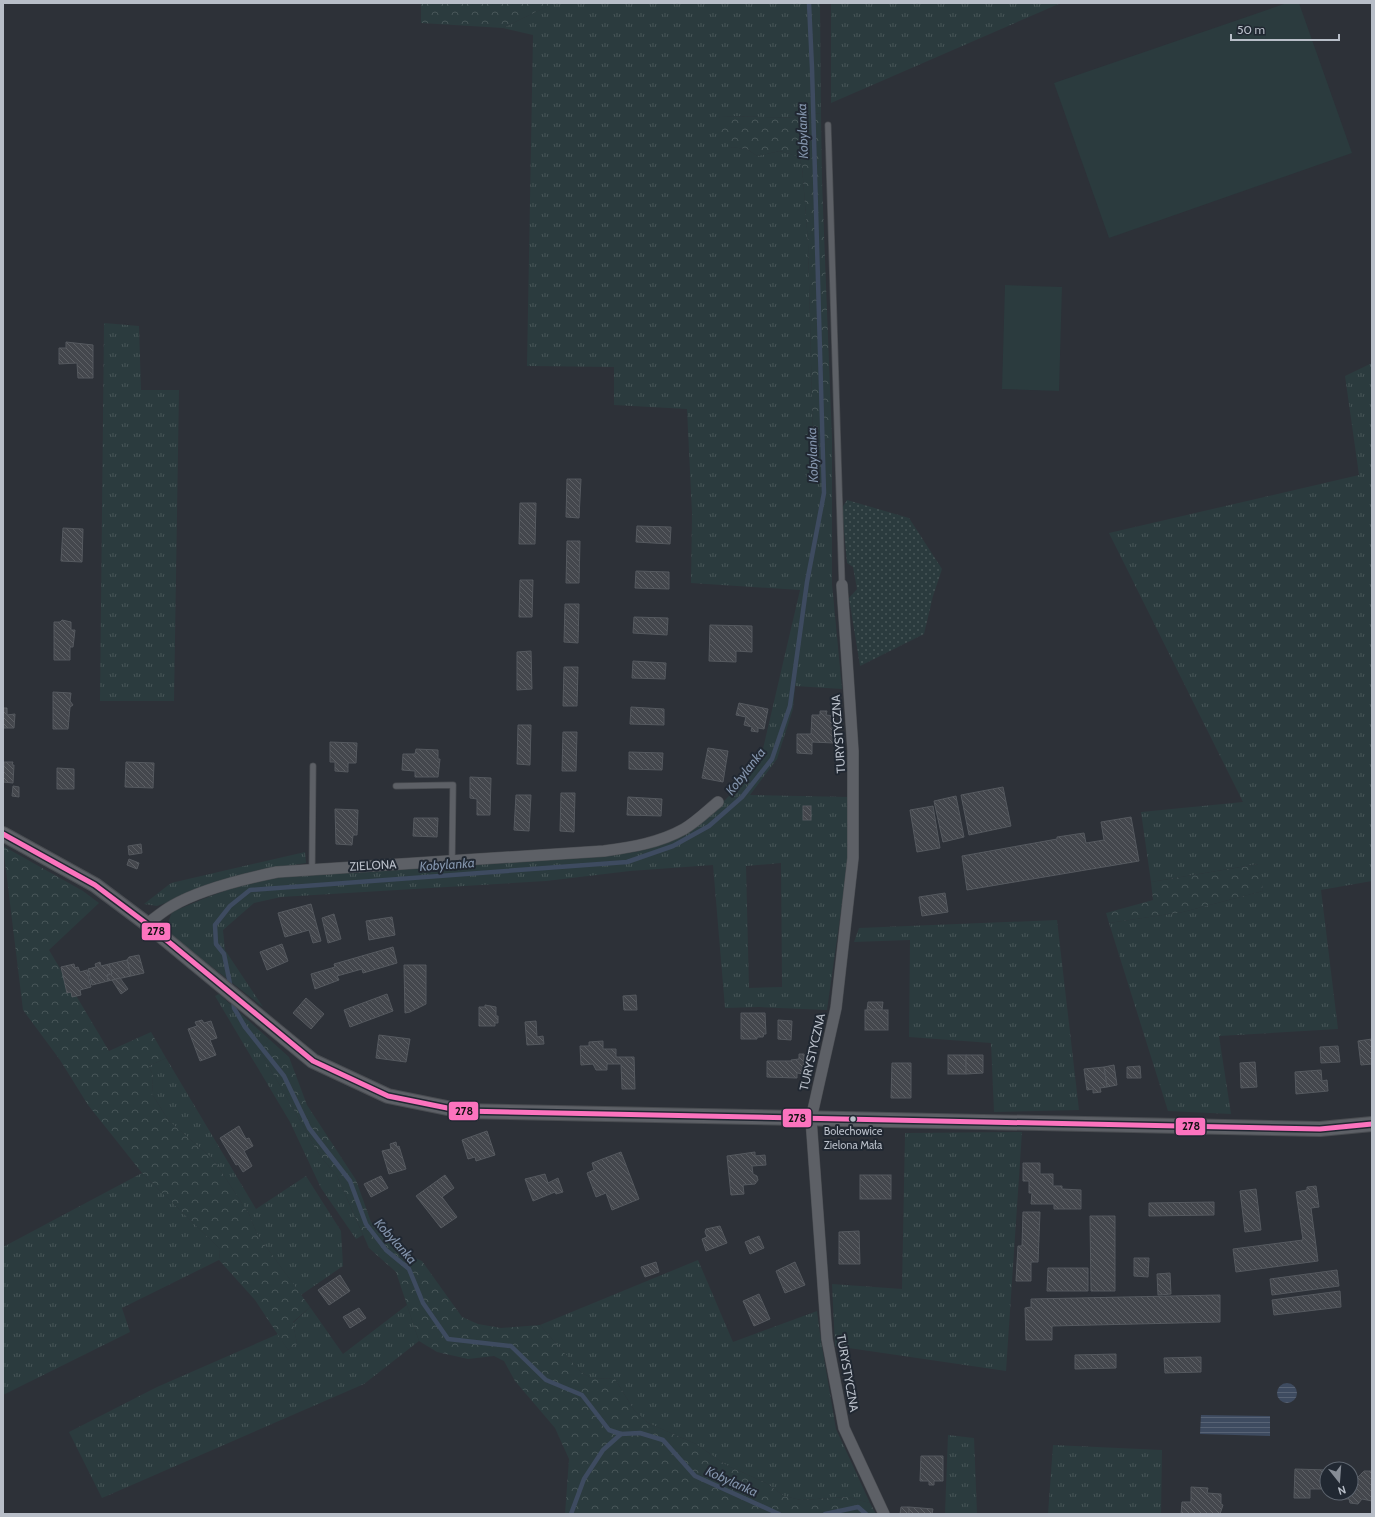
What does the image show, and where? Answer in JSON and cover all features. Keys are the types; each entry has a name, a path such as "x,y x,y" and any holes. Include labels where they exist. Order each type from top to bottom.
{"street":[{"name":"TURYSTYCZNA","path":"842,585 853,751 853,858 836,1008 810,1119 828,1339 844,1428 884,1514"},
{"name":"ZIELONA","path":"147,924 172,907 212,890 258,876 312,869 604,851 636,847 663,839 686,828 718,802"},
{"path":"3,834 95,885 147,924 313,1061 388,1096 462,1111 1320,1129 1372,1124"}],"lane":[{"path":"828,125 842,585"},
{"path":"312,869 313,766"},
{"path":"396,786 453,785 452,861"}],"green space":[{"path":"421,3 548,3 548,6 503,28 421,23"},
{"path":"548,3 820,3 821,114 806,112 805,118 719,116 730,147 747,149 757,156 780,151 799,157 802,166 808,242 813,441 832,439 832,584 842,689 795,686 793,709 777,759 750,795 850,797 849,854 827,1010 759,1007 725,1008 713,865 630,871 546,881 281,897 254,903 223,930 225,950 263,1007 165,930 172,912 256,879 396,867 515,862 635,852 675,838 716,809 729,796 762,753 800,590 691,583 692,513 687,409 614,405 614,367 527,366 533,35 503,28 548,6","holes":["781,863 782,987 749,988 746,866"]},
{"path":"831,3 1061,3 831,103"},
{"path":"1287,3 1299,3 1352,153 1109,238 1054,83"},
{"path":"806,112 821,114 822,182 832,439 813,441 808,242 802,166 799,157 780,151 757,156 747,149 730,147 721,133 719,116 805,118"},
{"path":"1005,285 1062,287 1059,391 1002,389"},
{"path":"104,323 139,326 141,390 179,390 174,701 100,701"},
{"path":"1372,363 1372,881 1321,890 1338,1029 1219,1036 1231,1114 1168,1111 1109,923 1183,912 1263,891 1258,864 1151,882 1141,812 1243,802 1109,533 1359,475 1345,376"},
{"path":"847,500 909,518 942,569 933,596 924,634 860,666 849,598 857,589 853,567 847,563 842,508"},
{"path":"3,846 83,891 99,903 49,950 109,1051 151,1032 166,1058 149,1066 153,1076 152,1094 169,1121 213,1159 249,1214 257,1234 310,1307 293,1322 297,1344 288,1350 255,1300 219,1260 220,1249 142,1173 88,1105 60,1060 23,1010"},
{"path":"305,852 306,863 257,871 157,906 144,904 171,883"},
{"path":"1259,864 1263,891 1183,912 1109,923 1106,913 1153,900 1151,882"},
{"path":"1057,920 1079,1110 994,1112 991,1043 909,1037 910,940 854,942 859,928"},
{"path":"219,994 269,1039 260,1051 321,1157 337,1176 363,1235 356,1239 321,1188 290,1122 215,996"},
{"path":"269,1039 289,1057 307,1105 356,1180 371,1222 394,1249 422,1261 462,1317 478,1324 501,1328 540,1325 581,1372 591,1378 615,1379 634,1410 648,1423 696,1444 726,1465 766,1483 784,1496 801,1500 848,1497 870,1503 876,1514 565,1514 569,1459 555,1428 515,1381 504,1361 494,1356 468,1359 437,1352 419,1341 396,1272 369,1248 337,1176 321,1157 260,1051"},
{"path":"166,1058 256,1209 306,1176 341,1231 343,1266 301,1295 257,1234 249,1214 213,1159 169,1121 152,1094 153,1076 149,1066"},
{"path":"1022,1132 1006,1371 835,1346 832,1284 902,1289 905,1133"},
{"path":"142,1173 220,1249 219,1260 122,1308 130,1332 3,1395 3,1247"},
{"path":"698,1260 733,1342 817,1311 836,1429 870,1503 848,1497 801,1500 784,1496 766,1483 726,1465 696,1444 648,1423 634,1410 615,1379 591,1378 581,1372 540,1325"},
{"path":"407,1305 419,1341 364,1384 102,1498 69,1432 157,1387 278,1334 288,1350 297,1344 293,1323 310,1307 343,1354"},
{"path":"948,1435 974,1438 977,1514 945,1514"},
{"path":"1053,1445 1162,1450 1161,1514 1048,1514"}],"water":[{"path":"1287,1383 1294,1386 1297,1393 1294,1400 1287,1403 1280,1400 1277,1393 1280,1386"},
{"path":"1201,1415 1270,1416 1270,1436 1200,1434"}],"building":[{"path":"66,342 93,345 93,378 78,378 77,363 59,364 59,348 66,348"},
{"path":"567,479 581,479 579,518 566,517"},
{"path":"520,503 536,503 535,544 519,544"},
{"path":"637,526 671,527 670,544 636,542"},
{"path":"63,528 83,529 82,562 61,561"},
{"path":"567,541 580,541 579,583 566,583"},
{"path":"636,571 669,572 669,589 635,588"},
{"path":"520,580 533,580 532,617 519,617"},
{"path":"565,604 579,604 578,643 564,642"},
{"path":"634,617 668,618 667,635 633,633"},
{"path":"62,620 71,622 71,630 75,630 73,647 70,647 70,660 54,660 54,622 60,622"},
{"path":"710,625 752,626 752,652 736,651 736,662 709,661"},
{"path":"531,651 532,689 517,690 517,652"},
{"path":"633,661 666,663 665,679 632,678"},
{"path":"564,667 578,667 577,706 563,706"},
{"path":"53,692 71,693 70,701 73,705 70,707 68,729 53,729"},
{"path":"739,703 768,709 764,729 758,728 758,732 751,731 752,727 744,725 746,717 736,715"},
{"path":"631,707 664,709 664,725 630,724"},
{"path":"3,708 7,708 7,715 15,714 14,728 3,728"},
{"path":"820,711 827,711 826,715 835,716 834,743 812,742 812,754 797,753 797,734 811,734 812,715 820,715"},
{"path":"518,725 531,725 530,765 517,764"},
{"path":"563,732 577,732 576,771 562,771"},
{"path":"330,742 357,743 356,763 348,763 348,772 335,771 335,762 330,762"},
{"path":"708,748 728,751 723,782 702,778"},
{"path":"416,749 438,750 438,759 440,759 438,777 415,777 415,771 402,770 403,754 415,754"},
{"path":"629,752 663,753 662,770 629,769"},
{"path":"4,762 13,762 13,783 3,782"},
{"path":"126,762 154,763 153,788 125,787"},
{"path":"57,768 74,769 74,789 57,789"},
{"path":"470,777 491,778 490,815 477,815 477,799 470,798"},
{"path":"13,786 19,787 19,797 12,796"},
{"path":"1003,787 1011,826 969,835 961,795"},
{"path":"561,793 575,793 574,832 560,831"},
{"path":"516,795 531,795 529,831 514,830"},
{"path":"956,796 964,837 943,842 934,801"},
{"path":"628,797 662,799 661,816 627,815"},
{"path":"803,806 811,806 811,820 803,820"},
{"path":"933,806 940,848 917,852 910,810"},
{"path":"335,809 358,810 357,835 353,835 352,845 336,844"},
{"path":"1131,817 1139,861 967,890 962,856 1084,833 1086,843 1104,840 1101,822"},
{"path":"414,818 438,818 437,837 413,836"},
{"path":"141,844 142,853 129,855 128,846"},
{"path":"129,859 139,863 137,869 127,865"},
{"path":"945,893 948,912 922,916 919,897"},
{"path":"311,904 321,941 313,943 309,930 285,937 278,913"},
{"path":"334,914 341,939 328,943 322,918"},
{"path":"392,917 395,935 369,940 366,921"},
{"path":"282,944 288,961 267,970 260,952"},
{"path":"393,947 397,963 363,973 362,969 337,976 339,980 315,989 311,974 335,967 334,964"},
{"path":"139,955 144,973 131,976 127,960 129,957"},
{"path":"127,960 131,976 108,981 107,975 112,974 109,964"},
{"path":"100,962 101,966 109,964 112,974 107,975 108,981 92,985 88,969 96,967 95,964"},
{"path":"74,964 75,968 78,967 80,972 87,970 91,987 80,990 81,995 72,997 71,992 67,993 61,967"},
{"path":"404,965 426,965 426,1004 405,1013"},
{"path":"120,978 128,989 121,994 112,980"},
{"path":"387,994 393,1011 350,1027 344,1010"},
{"path":"636,995 637,1010 624,1010 623,996"},
{"path":"306,998 324,1014 311,1029 293,1013"},
{"path":"868,1002 883,1002 882,1010 867,1010"},
{"path":"485,1005 496,1007 498,1023 495,1023 495,1026 479,1026 479,1007 485,1007"},
{"path":"865,1010 888,1010 888,1030 865,1030"},
{"path":"741,1013 765,1013 766,1034 764,1034 763,1037 757,1037 757,1039 741,1039"},
{"path":"202,1020 204,1023 211,1021 217,1038 210,1040 216,1055 200,1061 188,1029 197,1026 195,1022"},
{"path":"778,1020 792,1021 791,1040 778,1039"},
{"path":"536,1021 537,1037 543,1036 544,1044 527,1045 525,1022"},
{"path":"379,1035 410,1039 406,1062 376,1058"},
{"path":"1372,1039 1372,1064 1361,1065 1358,1041"},
{"path":"603,1041 603,1049 616,1049 616,1057 634,1057 635,1089 622,1089 621,1064 607,1064 607,1070 596,1070 593,1064 581,1065 580,1046 589,1046 589,1042"},
{"path":"1338,1046 1340,1062 1321,1063 1320,1047"},
{"path":"799,1054 804,1054 804,1074 797,1073 797,1078 767,1077 767,1061 791,1061 799,1059"},
{"path":"948,1055 966,1055 966,1074 948,1074"},
{"path":"966,1055 983,1055 983,1073 966,1074"},
{"path":"1255,1062 1257,1087 1241,1088 1240,1063"},
{"path":"892,1063 911,1063 911,1098 891,1098"},
{"path":"1114,1065 1117,1085 1107,1087 1104,1067"},
{"path":"1140,1066 1141,1078 1127,1078 1127,1067"},
{"path":"1104,1067 1107,1087 1100,1088 1101,1092 1093,1093 1093,1089 1087,1090 1084,1069"},
{"path":"1321,1070 1322,1081 1327,1080 1328,1091 1296,1094 1295,1072"},
{"path":"239,1126 246,1139 249,1138 253,1146 244,1151 252,1166 243,1172 238,1164 236,1165 220,1138"},
{"path":"487,1131 495,1155 476,1161 475,1157 468,1159 462,1140"},
{"path":"396,1142 397,1147 399,1146 406,1169 389,1174 382,1151 391,1149 390,1144"},
{"path":"621,1152 639,1199 612,1210 606,1193 596,1197 587,1173 594,1170 592,1163"},
{"path":"755,1152 755,1156 765,1155 766,1165 752,1166 753,1174 757,1176 758,1180 755,1184 743,1185 744,1194 731,1195 727,1156"},
{"path":"1023,1163 1040,1163 1040,1174 1053,1174 1053,1186 1062,1186 1062,1189 1081,1190 1081,1209 1054,1209 1054,1204 1031,1204 1032,1193 1029,1193 1029,1181 1023,1181"},
{"path":"545,1174 548,1183 558,1178 563,1192 556,1194 555,1192 533,1201 525,1179"},
{"path":"445,1175 454,1188 442,1197 457,1217 441,1228 416,1196"},
{"path":"860,1175 891,1175 891,1199 860,1199"},
{"path":"381,1176 388,1188 371,1197 364,1184"},
{"path":"1316,1186 1319,1207 1311,1208 1318,1261 1236,1272 1233,1249 1303,1240 1296,1192 1307,1190 1307,1187"},
{"path":"1256,1189 1261,1230 1245,1232 1240,1191"},
{"path":"1214,1202 1214,1215 1149,1216 1149,1203"},
{"path":"1023,1212 1040,1212 1038,1262 1031,1262 1031,1281 1016,1281 1018,1246 1022,1246"},
{"path":"1090,1216 1115,1216 1115,1291 1091,1291"},
{"path":"720,1226 727,1243 706,1251 702,1239 707,1237 705,1232 706,1229"},
{"path":"859,1231 860,1264 839,1264 839,1232"},
{"path":"759,1236 764,1248 750,1254 745,1242"},
{"path":"1134,1258 1149,1258 1148,1277 1134,1276"},
{"path":"656,1262 659,1272 645,1277 641,1267"},
{"path":"795,1262 805,1285 785,1293 776,1271"},
{"path":"1048,1268 1088,1268 1088,1291 1047,1291"},
{"path":"1337,1270 1339,1286 1272,1295 1270,1279"},
{"path":"1170,1273 1171,1294 1158,1295 1157,1274"},
{"path":"340,1275 350,1291 329,1305 318,1290"},
{"path":"1340,1291 1341,1307 1274,1315 1272,1300"},
{"path":"759,1294 770,1319 754,1326 743,1301"},
{"path":"1220,1295 1220,1322 1052,1326 1052,1340 1026,1340 1025,1308 1031,1307 1031,1299"},
{"path":"359,1308 366,1318 350,1328 343,1317"},
{"path":"1116,1354 1116,1368 1075,1369 1075,1355"},
{"path":"1201,1357 1201,1372 1165,1373 1164,1358"},
{"path":"921,1456 943,1456 943,1481 934,1481 934,1485 929,1485 929,1481 920,1481"},
{"path":"1295,1469 1319,1470 1319,1489 1310,1489 1310,1498 1294,1498"},
{"path":"1364,1471 1372,1471 1372,1501 1362,1499 1358,1504 1350,1503 1350,1501 1359,1501 1359,1476"},
{"path":"1191,1487 1208,1488 1207,1493 1221,1494 1221,1504 1223,1505 1220,1514 1181,1514 1182,1502 1191,1502"},
{"path":"901,1507 909,1507 909,1514 900,1514"},
{"path":"909,1507 933,1509 932,1514 909,1514"}],"waterway":[{"name":"Kobylanka","path":"231,989 224,954 216,944 215,925 230,906 250,890 627,862 673,846 709,826 742,797 772,759 790,706 807,582 824,493 809,3"},
{"name":"Kobylanka","path":"233,1000 234,1008 245,1027 284,1076 309,1128 350,1181 366,1224 386,1250 409,1269 423,1303 448,1339 511,1346 546,1380 582,1395 609,1430 621,1434 640,1433 663,1440 695,1476 779,1514"},
{"path":"571,1514 584,1479 603,1450 621,1434"},
{"name":"Kobylanka","path":"825,1514 858,1507 866,1514"}],"transit line":[{"name":"278","path":"3,834 95,885 147,924 313,1061 388,1096 462,1111 1320,1129 1372,1124"}],"place":[{"name":"Bolechowice Zielona Mała","path":"853,1119"}]}
